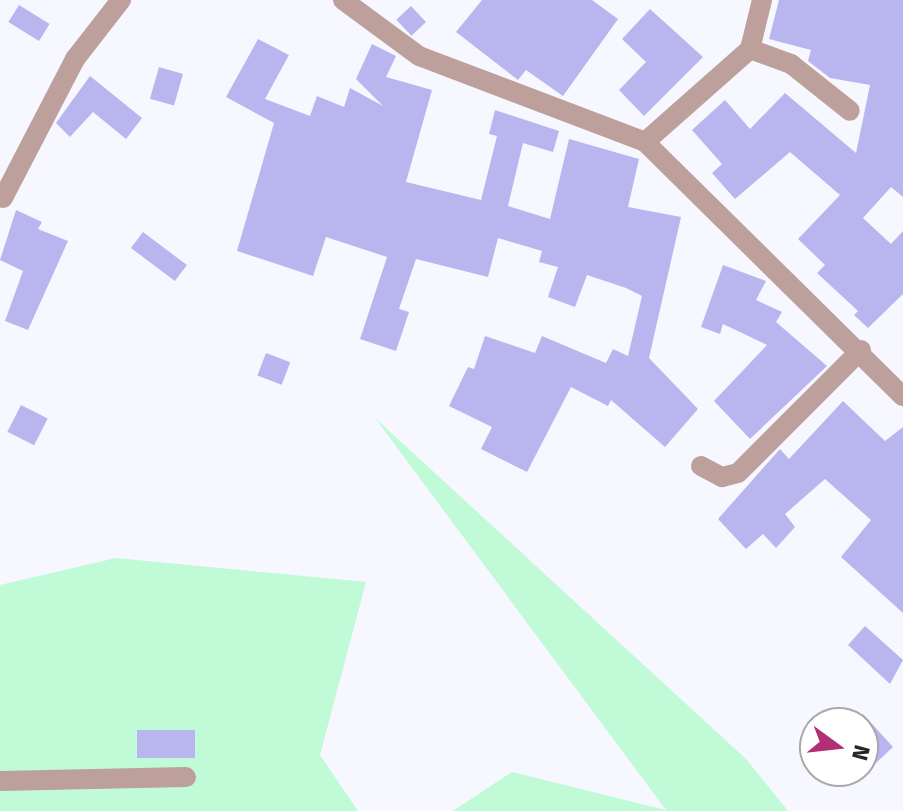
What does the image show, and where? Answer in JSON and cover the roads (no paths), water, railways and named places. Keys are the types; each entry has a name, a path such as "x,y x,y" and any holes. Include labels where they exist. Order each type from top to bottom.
{"street":[{"path":"3,198 75,59 121,0"},
{"path":"343,0 419,56 645,142 901,389"},
{"path":"645,142 750,49 762,0"},
{"path":"750,49 791,64 850,111"},
{"path":"701,466 722,477 738,473 861,350"},
{"path":"0,781 186,777"}]}
